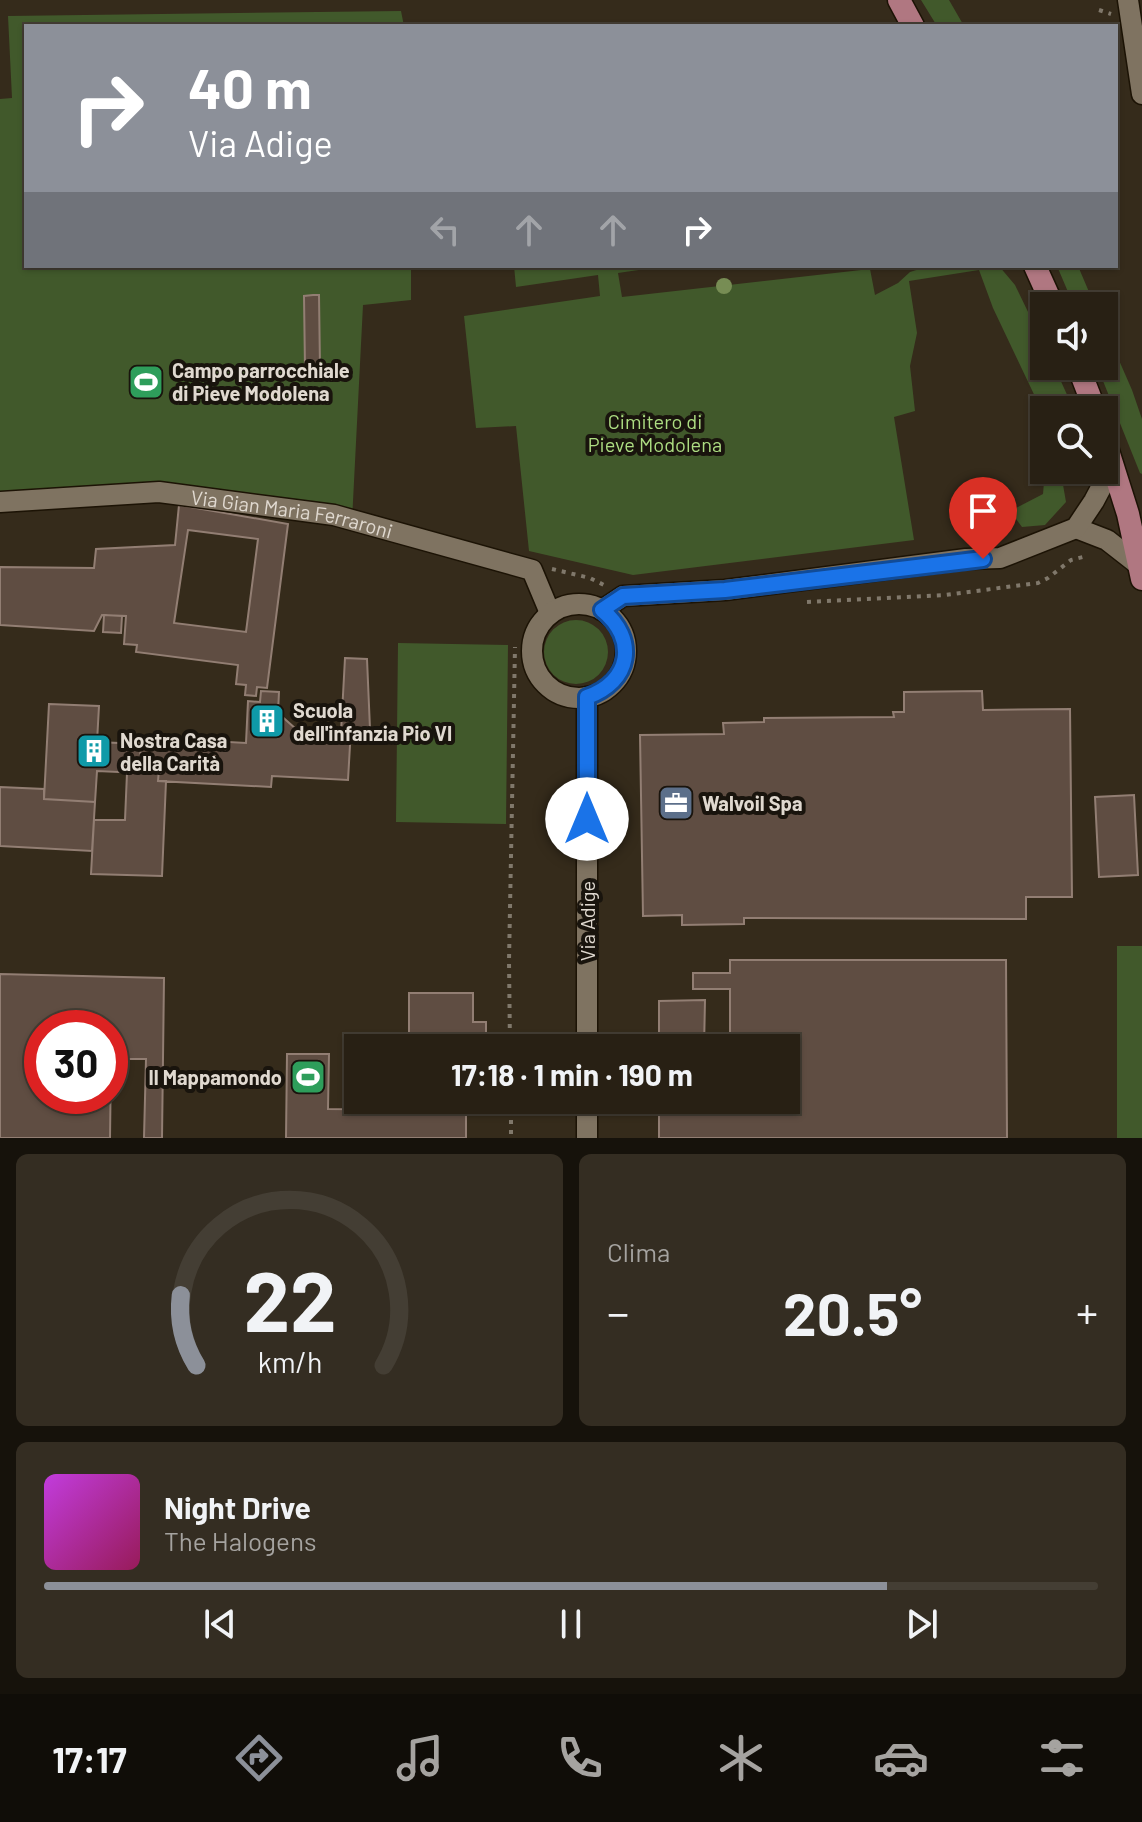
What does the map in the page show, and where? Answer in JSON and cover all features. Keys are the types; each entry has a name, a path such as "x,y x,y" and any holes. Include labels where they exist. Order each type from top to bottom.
{"main road":[{"path":"899,0 912,24"},
{"path":"1036,268 1047,292"},
{"path":"1118,481 1140,572"}],"street":[{"path":"1128,0 1142,94"},
{"path":"602,610 623,596 725,590 966,559 1000,558 1076,528 1103,484"},
{"name":"Via Gian Maria Ferraroni","path":"0,502 159,492 334,515 532,570 550,613"},
{"path":"1076,528 1107,540 1140,572"},
{"path":"576,604 602,610 614,619 625,645 625,659 620,672 612,684 587,697 560,694 539,676 533,663 534,636 540,623 550,613 576,604"},
{"name":"Via Adige","path":"587,697 587,1034"},
{"path":"587,1114 587,1138"}],"path":[{"path":"510,1034 515,647"},
{"path":"511,1114 511,1138"}],"green space":[{"path":"921,0 949,0 963,24 936,24"},
{"path":"401,11 404,24 24,24 24,268 411,268 411,300 363,305 352,521 159,492 0,502 0,99 12,98 8,16"},
{"name":"Cimitero di Pieve Modolena","path":"514,268 652,268 618,273 622,297 870,269 875,295 898,283 910,272 923,268 1001,268 1015,285 1030,316 1030,380 1060,380 1068,396 1035,396 993,308 979,270 909,281 917,333 910,366 915,411 894,417 914,540 633,575 529,551 516,426 476,428 464,316 600,296 598,275 516,287"},
{"path":"1058,268 1079,268 1089,292 1068,292"},
{"path":"1118,358 1142,419 1142,474 1118,418 1118,396 1109,396 1103,380 1118,380"},
{"path":"1044,484 1063,484 1066,502 1045,525 1022,527 1010,511 1043,494"},
{"path":"576,620 594,626 602,634 608,652 602,670 594,678 576,684 558,678 550,670 544,652 550,634 558,626"},
{"path":"398,643 508,645 506,824 396,822"},
{"path":"1117,946 1142,946 1142,1138 1117,1138"}],"building":[{"path":"319,295 320,368 305,368 304,296"},
{"path":"179,505 288,524 267,688 257,687 256,696 245,695 246,685 236,684 238,665 136,652 137,645 124,644 126,616 102,615 94,631 0,625 0,567 94,568 96,549 175,545","holes":["188,530 258,539 246,632 174,623"]},
{"path":"104,615 122,616 121,633 103,632"},
{"name":"Scuola dell'infanzia Pio VI","path":"345,658 367,659 370,729 351,728 348,780 272,776 271,787 158,781 160,758 140,757 141,744 157,745 157,738 246,743 248,701 260,702 261,691 279,692 278,713 296,729 341,732"},
{"path":"982,691 983,710 1070,709 1072,897 1026,897 1026,919 744,918 744,924 682,925 682,915 643,916 640,735 724,734 723,723 764,722 764,718 894,717 893,712 904,712 904,692"},
{"name":"Nostra Casa della Carità","path":"49,704 99,706 97,742 141,744 140,773 97,771 95,802 44,799"},
{"path":"140,757 160,758 158,781 166,781 162,876 91,874 94,820 125,820 127,773 140,773"},
{"path":"0,787 44,789 44,799 95,802 92,851 0,846"},
{"path":"1134,795 1138,875 1099,877 1095,797"},
{"path":"730,960 1006,960 1007,1138 659,1138 659,1114 800,1114 800,1034 730,1034 730,989 693,989 693,973 730,973"},
{"path":"0,974 164,978 162,1138 144,1138 146,1059 128,1059 128,1010 24,1010 24,1114 110,1114 110,1138 0,1138"},
{"path":"409,993 473,993 473,1022 486,1022 486,1033 409,1034"},
{"path":"705,1000 704,1034 659,1034 659,1001"},
{"name":"Il Mappamondo","path":"287,1054 329,1054 328,1109 344,1109 344,1114 466,1114 466,1138 286,1138"}],"place":[{"name":"Campo parrocchiale di Pieve Modolena","path":"146,382"},
{"name":"Scuola dell'infanzia Pio VI","path":"267,721"},
{"name":"Nostra Casa della Carità","path":"94,751"},
{"name":"Walvoil Spa","path":"676,803"},
{"name":"Il Mappamondo","path":"308,1077"}],"route":[{"path":"587,819 587,697 612,684 625,659 621,632 614,619 602,610 623,596 725,590 983,559"}]}
